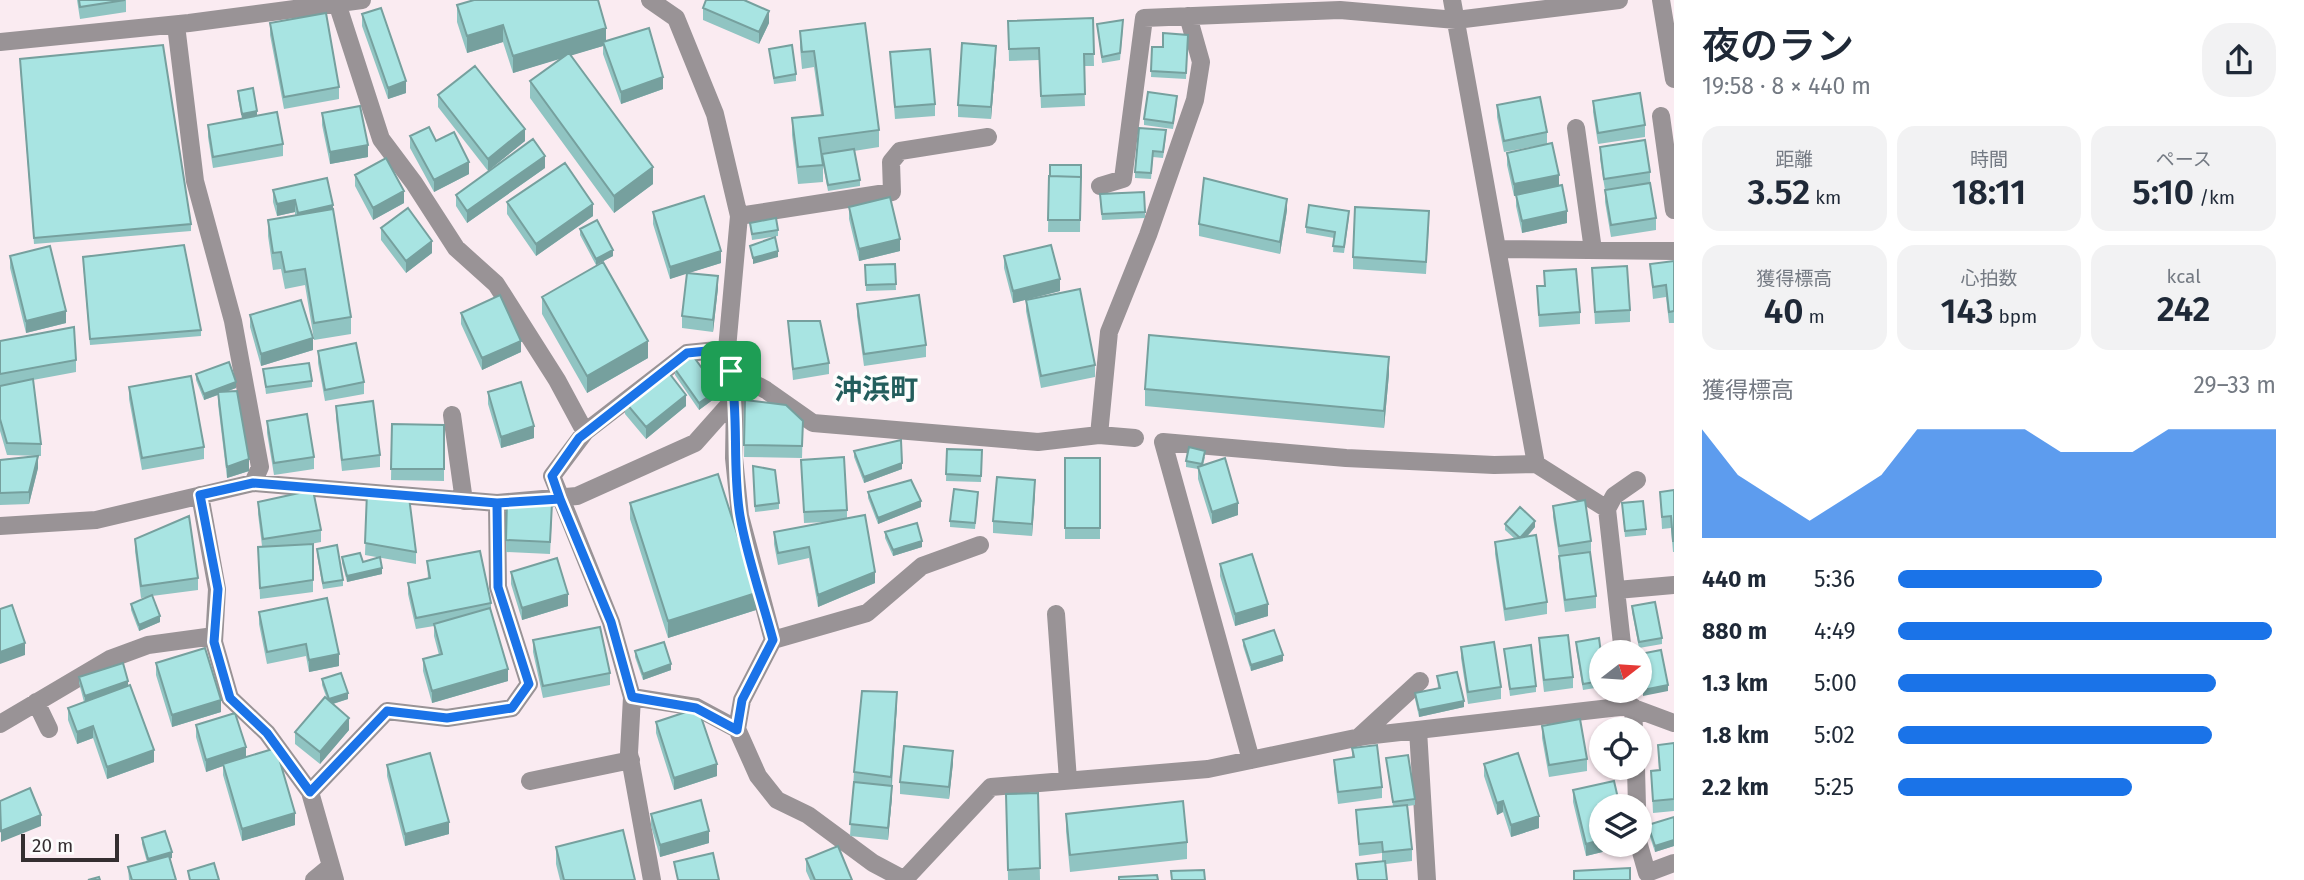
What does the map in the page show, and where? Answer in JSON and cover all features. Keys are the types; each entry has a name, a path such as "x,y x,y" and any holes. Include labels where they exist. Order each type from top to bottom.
{"street":[{"path":"0,42 176,25 362,0"},
{"path":"650,0 666,5 676,18 715,114 739,216 727,349 735,398 734,458 740,516 773,640 742,700 737,730 758,776 777,800 808,815 873,863 905,880 992,787 1208,769 1359,737 1607,704"},
{"path":"1452,0 1536,464"},
{"path":"1100,186 1123,179 1144,18 1340,10 1456,20 1619,0"},
{"path":"1661,0 1674,79"},
{"path":"337,3 381,139 415,183 456,248 496,284 557,380 586,432"},
{"path":"1099,435 1109,332 1148,234 1195,100 1201,62 1188,16"},
{"path":"176,25 195,181 233,321 260,467 253,483"},
{"path":"1661,116 1674,210"},
{"path":"1576,128 1592,250"},
{"path":"739,216 892,192 891,162 900,152 988,137"},
{"path":"1497,249 1674,251"},
{"path":"652,880 631,760 632,697 611,622 552,476 586,432 687,353 727,349"},
{"path":"731,371 766,390 813,423 1038,442 1099,435 1135,438"},
{"path":"0,526 96,520 253,483 497,503 560,499 577,496 695,443 735,398"},
{"path":"452,415 464,501"},
{"path":"1251,760 1163,442 1346,458 1494,465 1536,464 1608,509"},
{"path":"1622,640 1608,509 1614,496 1637,480"},
{"path":"200,495 218,589 214,636 230,698 267,733 310,792 333,873 314,880"},
{"path":"310,792 387,711 447,718 512,708 529,684 498,587 497,503"},
{"path":"773,640 867,613 922,566 979,545"},
{"path":"1617,590 1674,585"},
{"path":"1056,614 1069,780"},
{"path":"0,724 110,659 148,645 214,636"},
{"path":"1359,737 1420,681"},
{"path":"632,697 696,708 737,730"},
{"path":"36,702 48,729"},
{"path":"1635,704 1674,723"},
{"path":"1418,730 1427,880"},
{"path":"530,781 631,760"},
{"path":"1640,857 1646,876 1674,863"}],"building":[{"path":"79,0 125,0 80,7"},
{"path":"474,0 598,0 606,28 513,56 503,25 467,36 457,5"},
{"path":"706,0 744,0 769,11 759,32 703,8"},
{"path":"381,8 406,81 388,88 362,14"},
{"path":"326,13 339,87 284,97 270,23"},
{"path":"1093,18 1094,54 1084,54 1085,94 1041,96 1039,48 1009,49 1008,21"},
{"path":"1123,20 1120,53 1102,57 1097,24"},
{"path":"865,23 879,130 819,138 823,165 798,167 792,118 823,115 814,51 802,52 800,31"},
{"path":"649,28 663,77 621,92 603,42"},
{"path":"1163,33 1188,35 1186,73 1151,71 1152,47 1163,47"},
{"path":"962,43 996,46 991,107 958,105"},
{"path":"163,45 191,224 34,238 20,59"},
{"path":"792,45 796,74 774,78 769,49"},
{"path":"930,49 935,104 895,107 890,52"},
{"path":"569,53 653,167 614,196 530,81"},
{"path":"475,66 525,129 488,159 438,95"},
{"path":"253,88 257,111 242,114 238,91"},
{"path":"1148,92 1177,96 1173,123 1144,119"},
{"path":"1640,93 1645,125 1598,133 1593,101"},
{"path":"1540,97 1547,132 1504,141 1497,105"},
{"path":"360,106 368,145 330,152 322,113"},
{"path":"277,112 283,144 213,157 208,125"},
{"path":"429,127 436,141 454,132 469,162 434,180 410,136"},
{"path":"1139,128 1166,130 1163,152 1153,151 1151,173 1135,172"},
{"path":"533,139 545,156 467,211 456,195"},
{"path":"1645,140 1650,172 1604,179 1600,147"},
{"path":"1552,143 1559,175 1514,184 1507,153"},
{"path":"854,149 860,180 828,185 822,154"},
{"path":"386,158 404,191 373,208 355,175"},
{"path":"565,163 593,204 536,244 507,202"},
{"path":"1050,165 1081,165 1081,177 1050,176"},
{"path":"1049,176 1081,177 1080,220 1048,220"},
{"path":"327,178 333,205 298,213 295,200 277,204 273,190"},
{"path":"1204,178 1287,199 1280,242 1199,224"},
{"path":"1650,183 1656,218 1611,225 1605,190"},
{"path":"1562,185 1567,211 1522,221 1516,195"},
{"path":"1144,192 1145,212 1102,214 1100,194"},
{"path":"704,196 721,251 670,267 653,212"},
{"path":"890,197 900,239 859,249 849,207"},
{"path":"1309,205 1349,211 1344,247 1333,246 1335,232 1306,227"},
{"path":"1355,207 1429,211 1426,262 1353,257"},
{"path":"408,208 432,241 406,261 381,228"},
{"path":"333,209 351,317 314,323 305,269 285,272 281,252 273,253 268,220"},
{"path":"776,218 778,230 752,234 750,223"},
{"path":"597,220 613,250 596,259 580,229"},
{"path":"775,237 778,251 753,258 750,246"},
{"path":"184,245 201,330 90,339 83,257"},
{"path":"1051,245 1060,279 1013,291 1004,256"},
{"path":"50,246 66,311 26,321 10,256"},
{"path":"1674,261 1674,311 1669,312 1666,285 1653,287 1650,264"},
{"path":"603,262 648,341 587,376 542,297"},
{"path":"895,264 896,284 866,285 865,265"},
{"path":"1627,266 1630,310 1595,312 1592,268"},
{"path":"1576,269 1580,312 1539,315 1537,286 1545,286 1544,271"},
{"path":"687,273 718,276 713,320 682,316"},
{"path":"1080,289 1095,365 1041,376 1026,300"},
{"path":"500,295 521,341 482,358 461,313"},
{"path":"919,295 926,345 864,354 857,304"},
{"path":"301,300 313,338 261,354 250,315"},
{"path":"788,321 820,321 829,363 793,369"},
{"path":"74,327 76,360 0,374 0,341"},
{"path":"1149,335 1389,357 1384,411 1145,389"},
{"path":"356,343 364,382 325,390 318,351"},
{"path":"693,356 718,390 699,403 675,369"},
{"path":"229,362 236,382 204,394 196,374"},
{"path":"309,363 312,381 266,387 263,369"},
{"path":"666,369 686,395 646,427 625,402"},
{"path":"191,376 204,447 142,458 129,387"},
{"path":"33,379 41,444 7,443 0,419 0,386"},
{"path":"521,382 534,426 501,437 488,392"},
{"path":"237,391 249,459 227,467 218,392"},
{"path":"745,400 786,405 803,421 802,446 744,445"},
{"path":"373,401 380,455 342,460 336,406"},
{"path":"307,414 314,457 274,463 267,421"},
{"path":"392,424 444,425 444,469 391,469"},
{"path":"901,440 902,463 864,477 854,451"},
{"path":"1189,447 1205,451 1202,464 1186,461"},
{"path":"947,449 982,450 981,476 946,474"},
{"path":"38,456 29,492 0,493 0,460"},
{"path":"844,457 847,510 804,512 801,460"},
{"path":"1065,458 1100,458 1100,528 1065,528"},
{"path":"1225,458 1238,503 1212,512 1198,467"},
{"path":"753,466 775,470 779,503 755,506"},
{"path":"718,474 756,593 668,621 630,503"},
{"path":"997,477 1035,480 1032,524 993,521"},
{"path":"911,480 921,501 878,518 868,492"},
{"path":"954,489 978,492 975,523 950,521"},
{"path":"313,490 321,530 263,539 258,502"},
{"path":"1674,490 1673,541 1671,516 1662,517 1660,492"},
{"path":"367,492 409,497 416,552 365,543"},
{"path":"1585,500 1591,541 1559,546 1553,506"},
{"path":"507,501 552,503 550,542 506,540"},
{"path":"1643,501 1646,529 1625,531 1622,503"},
{"path":"1520,507 1535,521 1520,538 1505,524"},
{"path":"865,515 875,572 818,595 809,547 778,553 774,532"},
{"path":"189,516 198,578 141,586 135,539"},
{"path":"917,523 922,541 893,550 885,532"},
{"path":"1536,535 1547,602 1505,609 1495,542"},
{"path":"313,544 313,580 260,588 258,547"},
{"path":"337,545 343,580 323,583 317,549"},
{"path":"480,551 491,603 416,618 408,583 430,578 427,561"},
{"path":"1590,552 1596,596 1565,600 1559,556"},
{"path":"360,553 363,562 380,557 382,568 347,576 342,557"},
{"path":"1252,554 1268,604 1235,614 1220,564"},
{"path":"557,558 568,594 522,608 511,572"},
{"path":"152,595 160,616 139,625 131,604"},
{"path":"327,598 339,654 309,660 306,644 267,652 259,612"},
{"path":"1655,602 1662,638 1639,640 1632,606"},
{"path":"12,605 25,643 0,652 0,609"},
{"path":"490,608 508,669 432,691 423,659 442,654 434,624"},
{"path":"600,627 610,673 543,686 533,640"},
{"path":"1274,630 1283,655 1251,665 1243,640"},
{"path":"1568,635 1573,677 1544,680 1539,638"},
{"path":"1599,638 1589,640 1589,683 1583,684 1576,642"},
{"path":"664,642 671,664 643,674 635,651"},
{"path":"1494,642 1501,687 1468,692 1461,647"},
{"path":"1531,645 1536,686 1510,689 1504,649"},
{"path":"205,648 221,700 172,715 156,663"},
{"path":"1661,650 1668,685 1652,688 1652,652"},
{"path":"123,663 128,681 85,696 79,677"},
{"path":"1457,672 1464,701 1419,710 1415,693 1440,688 1437,676"},
{"path":"341,673 348,693 329,699 322,679"},
{"path":"130,685 154,750 107,767 93,726 77,732 68,708"},
{"path":"862,691 897,692 891,777 854,772"},
{"path":"325,697 349,718 320,752 295,732"},
{"path":"698,708 717,764 674,778 656,722"},
{"path":"235,713 246,747 206,760 196,725"},
{"path":"1580,719 1587,759 1549,765 1542,726"},
{"path":"1674,743 1674,799 1653,801 1652,771 1660,770 1658,745"},
{"path":"1377,745 1382,787 1338,792 1334,760 1354,757 1352,748"},
{"path":"904,746 953,751 949,787 900,782"},
{"path":"276,748 295,813 242,829 223,764"},
{"path":"430,753 449,822 405,834 387,765"},
{"path":"1518,753 1539,816 1511,825 1503,801 1497,803 1484,764"},
{"path":"1408,755 1415,799 1393,802 1386,758"},
{"path":"1614,781 1617,794 1589,794 1589,843 1586,844 1573,790"},
{"path":"854,782 892,786 888,828 850,824"},
{"path":"30,788 41,815 1,831 0,801"},
{"path":"1038,793 1040,868 1008,870 1006,794"},
{"path":"701,800 709,831 660,845 651,814"},
{"path":"1183,801 1187,842 1070,855 1066,814"},
{"path":"1407,805 1412,849 1383,852 1382,842 1359,844 1356,810"},
{"path":"1674,817 1674,840 1655,846 1652,824"},
{"path":"623,830 635,880 564,880 556,847"},
{"path":"165,831 172,852 148,859 142,838"},
{"path":"838,846 852,880 815,880 806,859"},
{"path":"713,853 719,880 678,880 674,862"},
{"path":"169,856 176,880 132,880 128,867"},
{"path":"1385,861 1387,880 1358,880 1356,864"},
{"path":"214,863 219,880 190,880 188,871"},
{"path":"1630,868 1630,880 1574,880 1574,871"},
{"path":"1204,870 1205,880 1172,880 1171,871"},
{"path":"1157,875 1158,880 1119,880 1119,877"}],"district":[{"name":"沖浜町","path":"876,389"}],"route":[{"path":"731,371 727,349 687,353 620,403 579,438 552,476 560,499 497,503 253,483 200,495 218,589 214,642 230,698 267,733 310,792 387,711 447,718 512,708 529,684 498,587 497,503 560,499 611,622 632,697 696,708 737,730 742,700 773,640 740,516 734,458 735,398 731,371"}]}
